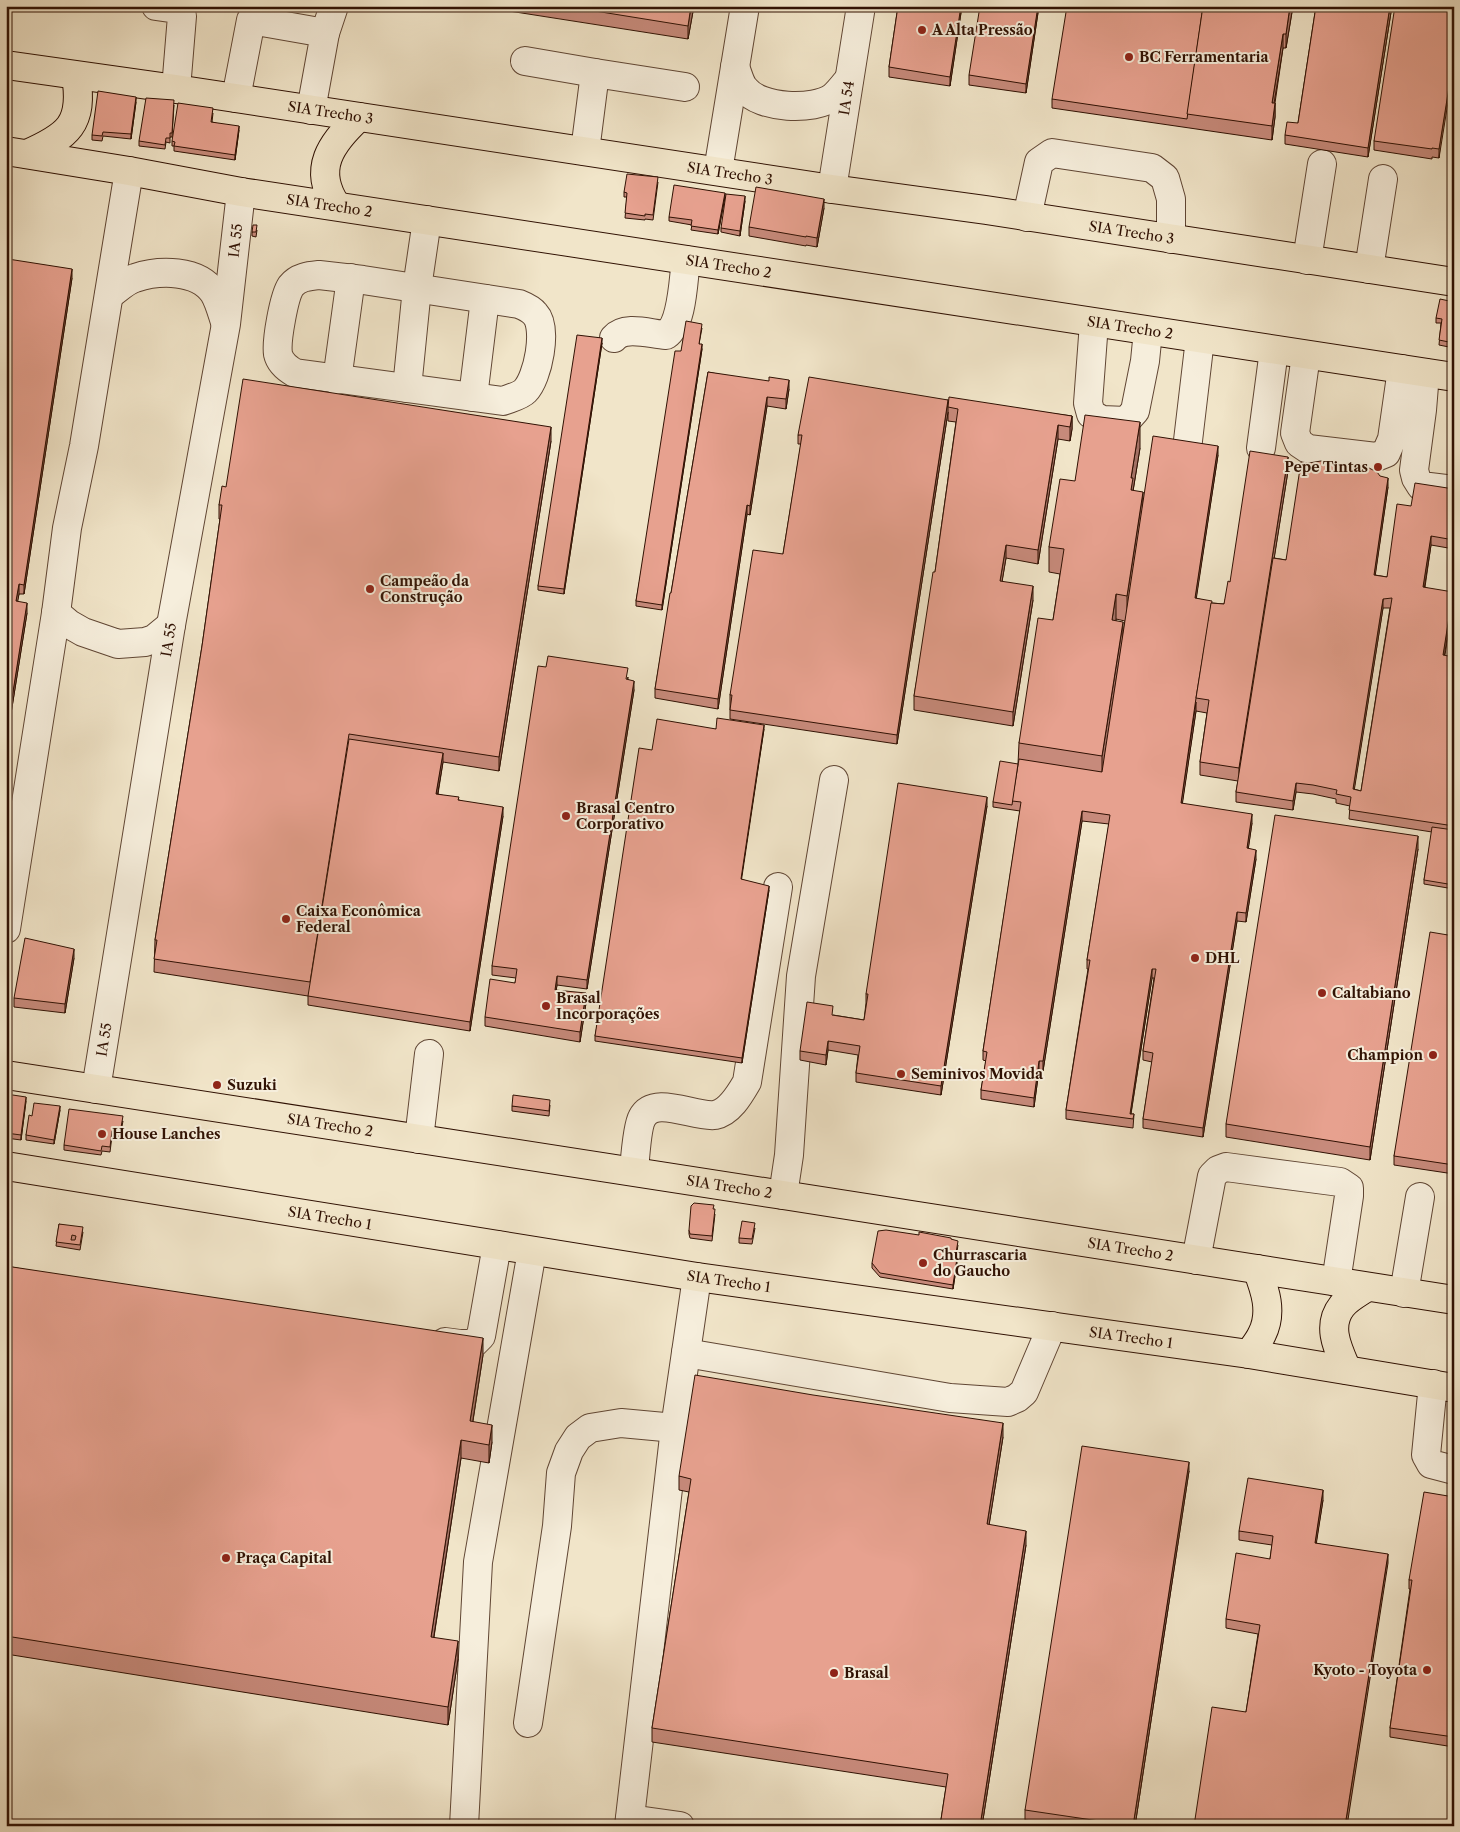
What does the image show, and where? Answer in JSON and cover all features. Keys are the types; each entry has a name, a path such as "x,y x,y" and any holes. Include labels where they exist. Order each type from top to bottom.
{"main road":[{"name":"SIA Trecho 3","path":"6,65 1454,282"},
{"path":"16,153 52,143 65,133 76,116 79,94 76,76"},
{"path":"336,205 329,195 324,180 326,161 345,130 359,117"},
{"name":"SIA Trecho 2","path":"16,153 129,170 241,192 1454,377"},
{"name":"SIA Trecho 2","path":"6,1076 1454,1300"},
{"name":"SIA Trecho 1","path":"6,1166 697,1277 1249,1354 1443,1386"},
{"path":"1249,1354 1263,1334 1268,1315 1266,1293 1257,1269"},
{"path":"1347,1370 1335,1342 1333,1324 1342,1306 1367,1287"}],"street":[{"path":"156,6 177,9 182,16 176,89"},
{"path":"311,110 325,33 334,6"},
{"path":"718,171 745,6"},
{"name":"IA 54","path":"832,190 861,6"},
{"path":"236,98 253,13 325,33"},
{"path":"525,61 685,87"},
{"path":"735,68 745,90 761,101 782,105 810,106 832,98 849,80"},
{"path":"584,151 595,73"},
{"path":"1027,217 1039,162 1052,153 1152,168 1165,178 1171,199 1171,239"},
{"path":"1307,260 1322,164"},
{"path":"6,929 56,612 67,528 84,446 129,170"},
{"path":"1369,270 1383,179"},
{"name":"IA 55","path":"96,1089 171,625 226,324 241,192"},
{"path":"407,388 417,288 427,220"},
{"path":"614,338 618,332 627,330 666,335 672,330 680,305 686,260"},
{"path":"109,295 132,278 160,272 190,276 204,282 214,293 226,324"},
{"path":"319,275 351,278 417,288 519,304 537,315 540,330 540,354 534,378 524,392 504,401 295,374 286,368 278,354 283,305 292,285 305,276 319,275"},
{"path":"337,380 351,278"},
{"path":"473,397 485,299"},
{"path":"1094,323 1088,403 1091,414 1102,420 1126,421 1135,411 1145,360 1148,331"},
{"path":"1186,449 1200,339"},
{"path":"1261,448 1274,350"},
{"path":"1306,355 1295,433 1299,443 1308,449 1376,457 1386,452 1414,371"},
{"path":"1414,371 1422,410 1414,470 1416,478 1421,486 1454,490"},
{"path":"56,612 69,624 83,632 118,644 145,642 154,639 171,625"},
{"path":"783,1195 789,1155 801,976 834,780"},
{"path":"634,1172 641,1119 647,1111 657,1107 715,1115 726,1109 737,1098 747,1082 778,887"},
{"path":"419,1139 429,1054"},
{"path":"1196,1260 1212,1176 1218,1170 1226,1167 1340,1182 1349,1188 1349,1196 1336,1282"},
{"path":"1404,1293 1420,1197"},
{"path":"420,1338 460,1344 474,1344 481,1336 497,1245"},
{"path":"464,1826 478,1562 532,1251"},
{"path":"680,1826 629,1822 675,1428 697,1277"},
{"path":"686,1353 950,1398 1008,1402 1024,1392 1052,1326"},
{"path":"1443,1386 1426,1455 1431,1464 1454,1470"},
{"path":"528,1723 557,1526 561,1473 569,1451 578,1437 590,1428 621,1423 675,1428"}],"building":[{"path":"564,6 691,6 688,26"},
{"path":"898,6 961,6 950,77 889,67"},
{"path":"980,6 1038,6 1026,84 969,75"},
{"name":"BC Ferramentaria","path":"1067,6 1203,6 1187,119 1052,99"},
{"path":"1203,6 1290,6 1286,34 1283,34 1272,103 1275,103 1272,126 1187,114"},
{"path":"1316,6 1390,6 1368,148 1285,135 1287,122 1298,123"},
{"path":"1395,6 1454,6 1454,56 1439,149 1374,141"},
{"path":"98,91 136,97 131,134 103,132 102,136 92,135"},
{"path":"146,98 174,100 172,133 170,133 170,138 166,138 165,145 139,141"},
{"path":"178,103 213,108 211,122 239,126 235,155 174,146 175,142 172,141"},
{"path":"627,174 658,177 653,215 645,214 645,216 625,213 627,193 624,192"},
{"path":"674,185 725,193 718,230 691,226 692,220 669,217"},
{"path":"756,187 824,199 817,238 749,227"},
{"path":"726,194 745,196 740,231 721,228"},
{"path":"253,225 257,225 256,232 252,232"},
{"path":"8,259 72,269 24,585 19,584 16,601 27,603 6,736 6,268"},
{"path":"1440,299 1454,302 1454,343 1439,340 1442,319 1436,318"},
{"path":"686,321 702,324 699,344 702,344 662,605 636,601 675,351 681,351"},
{"path":"577,335 602,338 564,589 538,586"},
{"path":"708,372 769,381 769,377 789,380 786,399 767,397 750,506 747,505 718,699 655,689"},
{"path":"809,377 948,400 897,735 730,710 732,695 730,695 753,550 783,554 802,435 798,435"},
{"name":"Campeão da Construção","path":"243,379 551,427 499,757 349,734 310,982 154,959 157,940 155,940 202,646 222,505 219,505 222,486 226,487"},
{"path":"949,397 1072,416 1070,427 1058,425 1038,550 1006,545 1000,581 1033,586 1013,712 914,696 933,572 935,572 958,409 948,407"},
{"path":"1085,415 1140,422 1131,478 1133,478 1131,490 1143,492 1127,596 1116,594 1112,620 1123,622 1102,756 1019,743 1038,618 1053,620 1064,549 1049,547 1060,479 1075,481"},
{"path":"1153,436 1218,446 1195,598 1212,601 1181,803 1252,814 1247,848 1256,850 1246,913 1237,912 1203,1128 1143,1119 1153,1053 1143,1051 1156,969 1152,969 1130,1114 1134,1114 1133,1119 1066,1110 1090,960 1087,960 1110,815 1082,811 1043,1061 1039,1061 1034,1098 981,1090 987,1052 983,1051 1021,802 1012,801 1019,759 1102,772"},
{"path":"1250,451 1288,457 1239,768 1200,762 1209,700 1196,698 1211,603 1224,604 1228,581 1230,582"},
{"path":"1301,462 1328,462 1337,469 1354,471 1367,467 1377,472 1380,476 1388,478 1374,575 1387,577 1397,504 1411,506 1415,483 1454,489 1454,540 1431,536 1423,587 1453,592 1443,655 1454,657 1454,684 1450,710 1454,710 1454,826 1349,810 1351,797 1336,794 1337,790 1313,785 1296,783 1293,801 1236,792 1273,558 1286,560","holes":["1392,598 1361,791 1353,789 1383,599"]},
{"name":"Brasal Centro Corporativo","path":"548,656 628,668 626,679 634,681 587,980 557,976 555,990 586,993 580,1032 485,1017 490,979 515,983 517,969 492,966 538,666 546,667"},
{"path":"717,718 764,725 741,879 769,886 742,1058 595,1036 639,748 652,750 657,719 716,729"},
{"path":"349,739 443,753 436,794 459,797 458,800 503,807 470,1022 308,996"},
{"path":"1000,761 1018,764 1012,805 993,802"},
{"path":"898,783 987,797 941,1086 856,1073 860,1046 828,1041 826,1055 800,1051 807,1002 833,1006 832,1015 864,1020 868,994 866,994"},
{"name":"Caltabiano","path":"1275,815 1418,836 1370,1147 1226,1124"},
{"path":"1432,827 1454,830 1454,885 1424,880"},
{"name":"Champion","path":"1430,932 1454,936 1454,1165 1394,1156"},
{"path":"25,938 74,949 65,1004 14,998"},
{"path":"6,1094 26,1097 21,1135 6,1133"},
{"path":"513,1095 550,1100 549,1111 512,1106"},
{"path":"34,1103 60,1106 54,1140 26,1135 29,1115 32,1116"},
{"path":"69,1109 123,1116 120,1133 112,1131 110,1147 102,1146 101,1151 64,1145"},
{"path":"694,1203 714,1205 712,1236 690,1234 691,1206"},
{"path":"742,1221 755,1223 752,1239 739,1238"},
{"path":"59,1224 83,1227 80,1245 56,1242","holes":["72,1235 76,1236 75,1240 71,1240"]},
{"path":"886,1230 919,1235 919,1232 958,1241 956,1253 949,1252 948,1257 957,1258 953,1285 880,1273 872,1263 878,1231"},
{"name":"Praça Capital","path":"6,1266 483,1338 470,1421 492,1425 489,1445 461,1440 431,1637 458,1641 448,1707 6,1636"},
{"name":"Brasal","path":"695,1375 813,1395 1003,1423 987,1524 1026,1531 980,1826 940,1826 948,1774 652,1728 691,1479 679,1476"},
{"path":"1082,1446 1189,1462 1133,1826 1025,1810"},
{"path":"1248,1478 1323,1490 1315,1543 1388,1554 1345,1826 1194,1826 1212,1707 1246,1712 1260,1625 1226,1619 1236,1553 1270,1559 1273,1536 1239,1531"},
{"name":"Kyoto - Toyota","path":"1424,1492 1454,1497 1454,1737 1390,1728 1412,1580 1409,1580"}],"place":[{"name":"A Alta Pressão","path":"922,30"},
{"name":"BC Ferramentaria","path":"1129,57"},
{"name":"Pepe Tintas","path":"1378,467"},
{"name":"Campeão da Construção","path":"370,589"},
{"name":"Brasal Centro Corporativo","path":"566,816"},
{"name":"Caixa Econômica Federal","path":"286,919"},
{"name":"DHL","path":"1195,958"},
{"name":"Caltabiano","path":"1322,993"},
{"name":"Brasal Incorporações","path":"546,1006"},
{"name":"Champion","path":"1433,1055"},
{"name":"Seminivos Movida","path":"901,1074"},
{"name":"Suzuki","path":"217,1085"},
{"name":"House Lanches","path":"102,1134"},
{"name":"Churrascaria do Gaucho","path":"923,1263"},
{"name":"Praça Capital","path":"226,1558"},
{"name":"Kyoto - Toyota","path":"1427,1670"},
{"name":"Brasal","path":"834,1673"}]}
